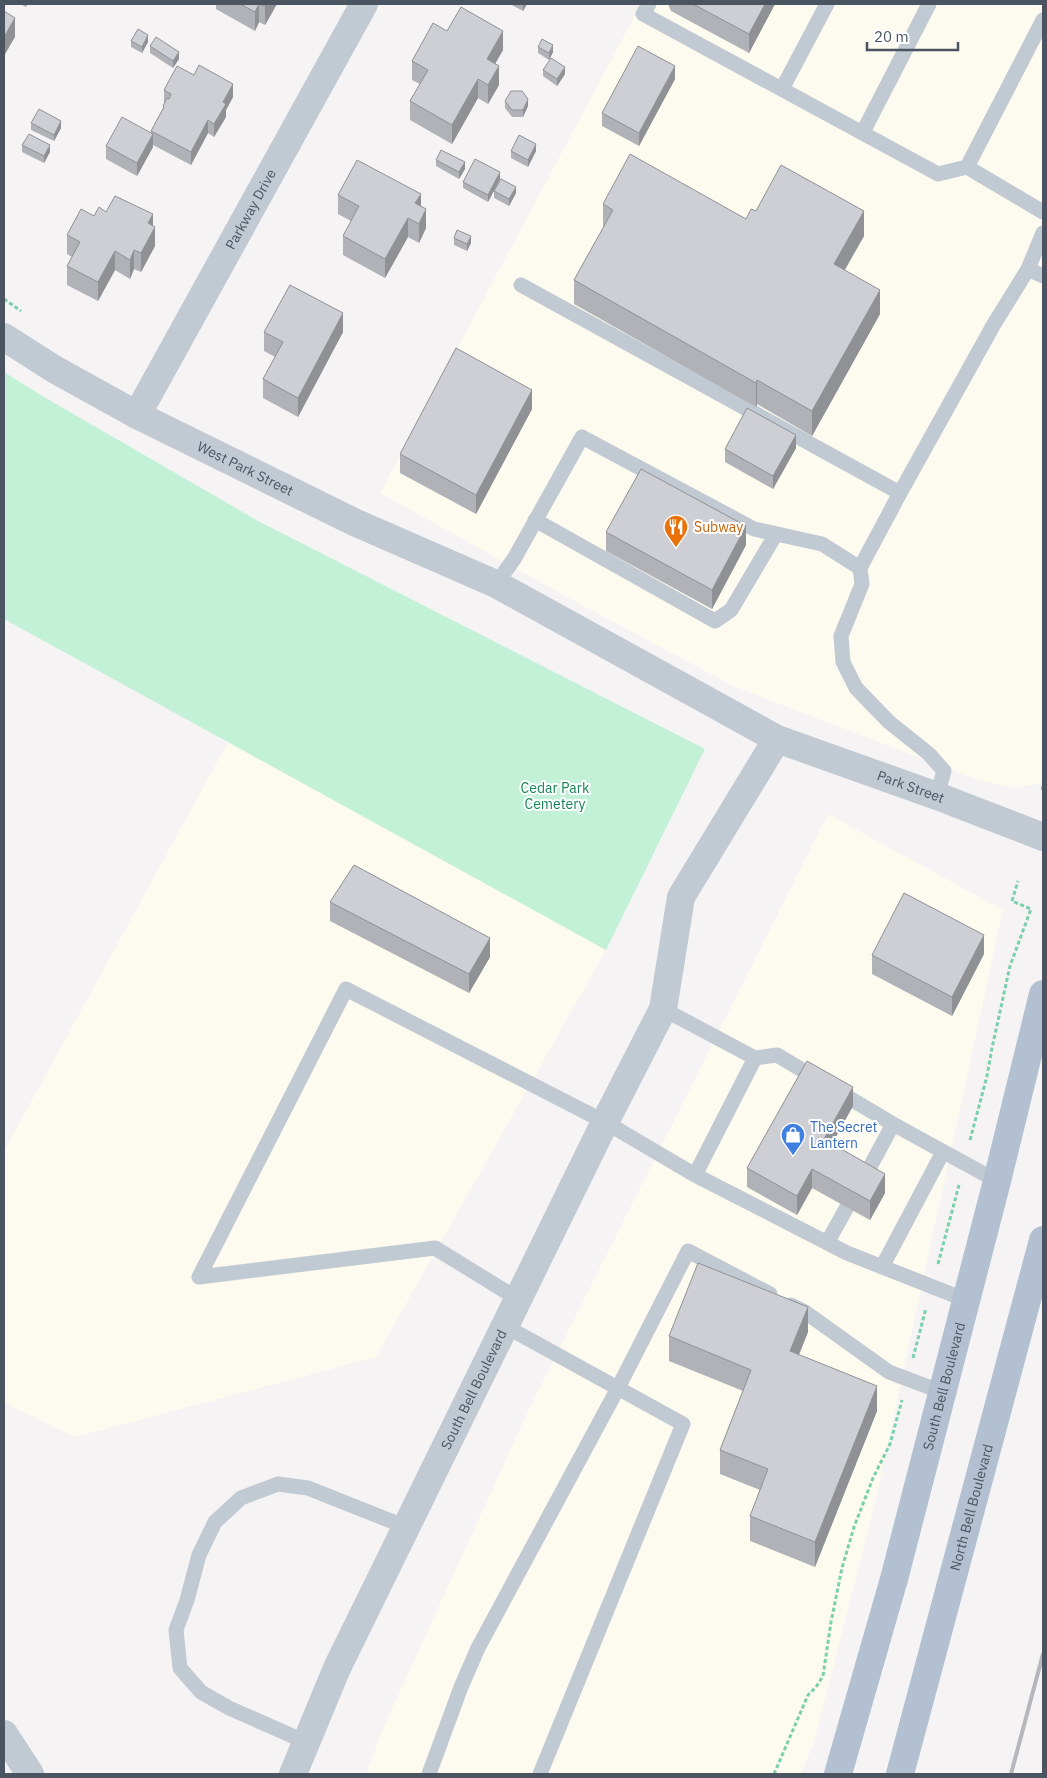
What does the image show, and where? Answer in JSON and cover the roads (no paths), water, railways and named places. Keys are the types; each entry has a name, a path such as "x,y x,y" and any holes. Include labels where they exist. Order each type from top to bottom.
{"main road":[{"name":"South Bell Boulevard","path":"838,1774 894,1579 997,1181 1043,994"},
{"name":"North Bell Boulevard","path":"900,1774 1043,1240"}],"street":[{"name":"Parkway Drive","path":"138,415 364,4"},
{"name":"West Park Street","path":"4,337 54,369 138,415 354,522 496,584 777,739"},
{"name":"Park Street","path":"777,739 937,796 1043,837"},
{"name":"South Bell Boulevard","path":"293,1774 337,1668 605,1122 663,1008 681,897 777,739"},
{"path":"4,1734 30,1774"}],"lane":[{"path":"649,4 643,14 938,174 967,167 1043,212"},
{"path":"782,89 827,4"},
{"path":"863,132 929,4"},
{"path":"967,167 1043,20"},
{"path":"937,796 944,771 929,754 889,722 856,688 843,662 841,636 862,584 860,568 994,324 1028,269 1043,233"},
{"path":"1028,269 1043,276"},
{"path":"521,285 900,493"},
{"path":"496,584 514,559 582,437 754,529 822,544 860,568"},
{"path":"535,520 715,621 731,610 776,534"},
{"path":"518,1299 435,1248 199,1277 346,989 605,1122 695,1175 847,1254 966,1300"},
{"path":"663,1008 756,1058 777,1055 893,1124 997,1181"},
{"path":"695,1175 756,1058"},
{"path":"862,1180 893,1124"},
{"path":"882,1267 943,1152"},
{"path":"827,1243 847,1207"},
{"path":"429,1774 461,1687 478,1648 618,1388 688,1252 805,1312 889,1372 942,1392"},
{"path":"505,1326 683,1424 540,1774"},
{"path":"306,1742 229,1708 201,1692 180,1668 176,1630 187,1600 198,1555 215,1522 241,1498 278,1484 308,1488 406,1527"}],"railway":[{"path":"1011,1774 1043,1654"}],"place":[{"name":"Subway","path":"676,548"},
{"name":"The Secret Lantern","path":"793,1156"}],"park label":[{"name":"Cedar Park Cemetery","path":"555,796"}]}
